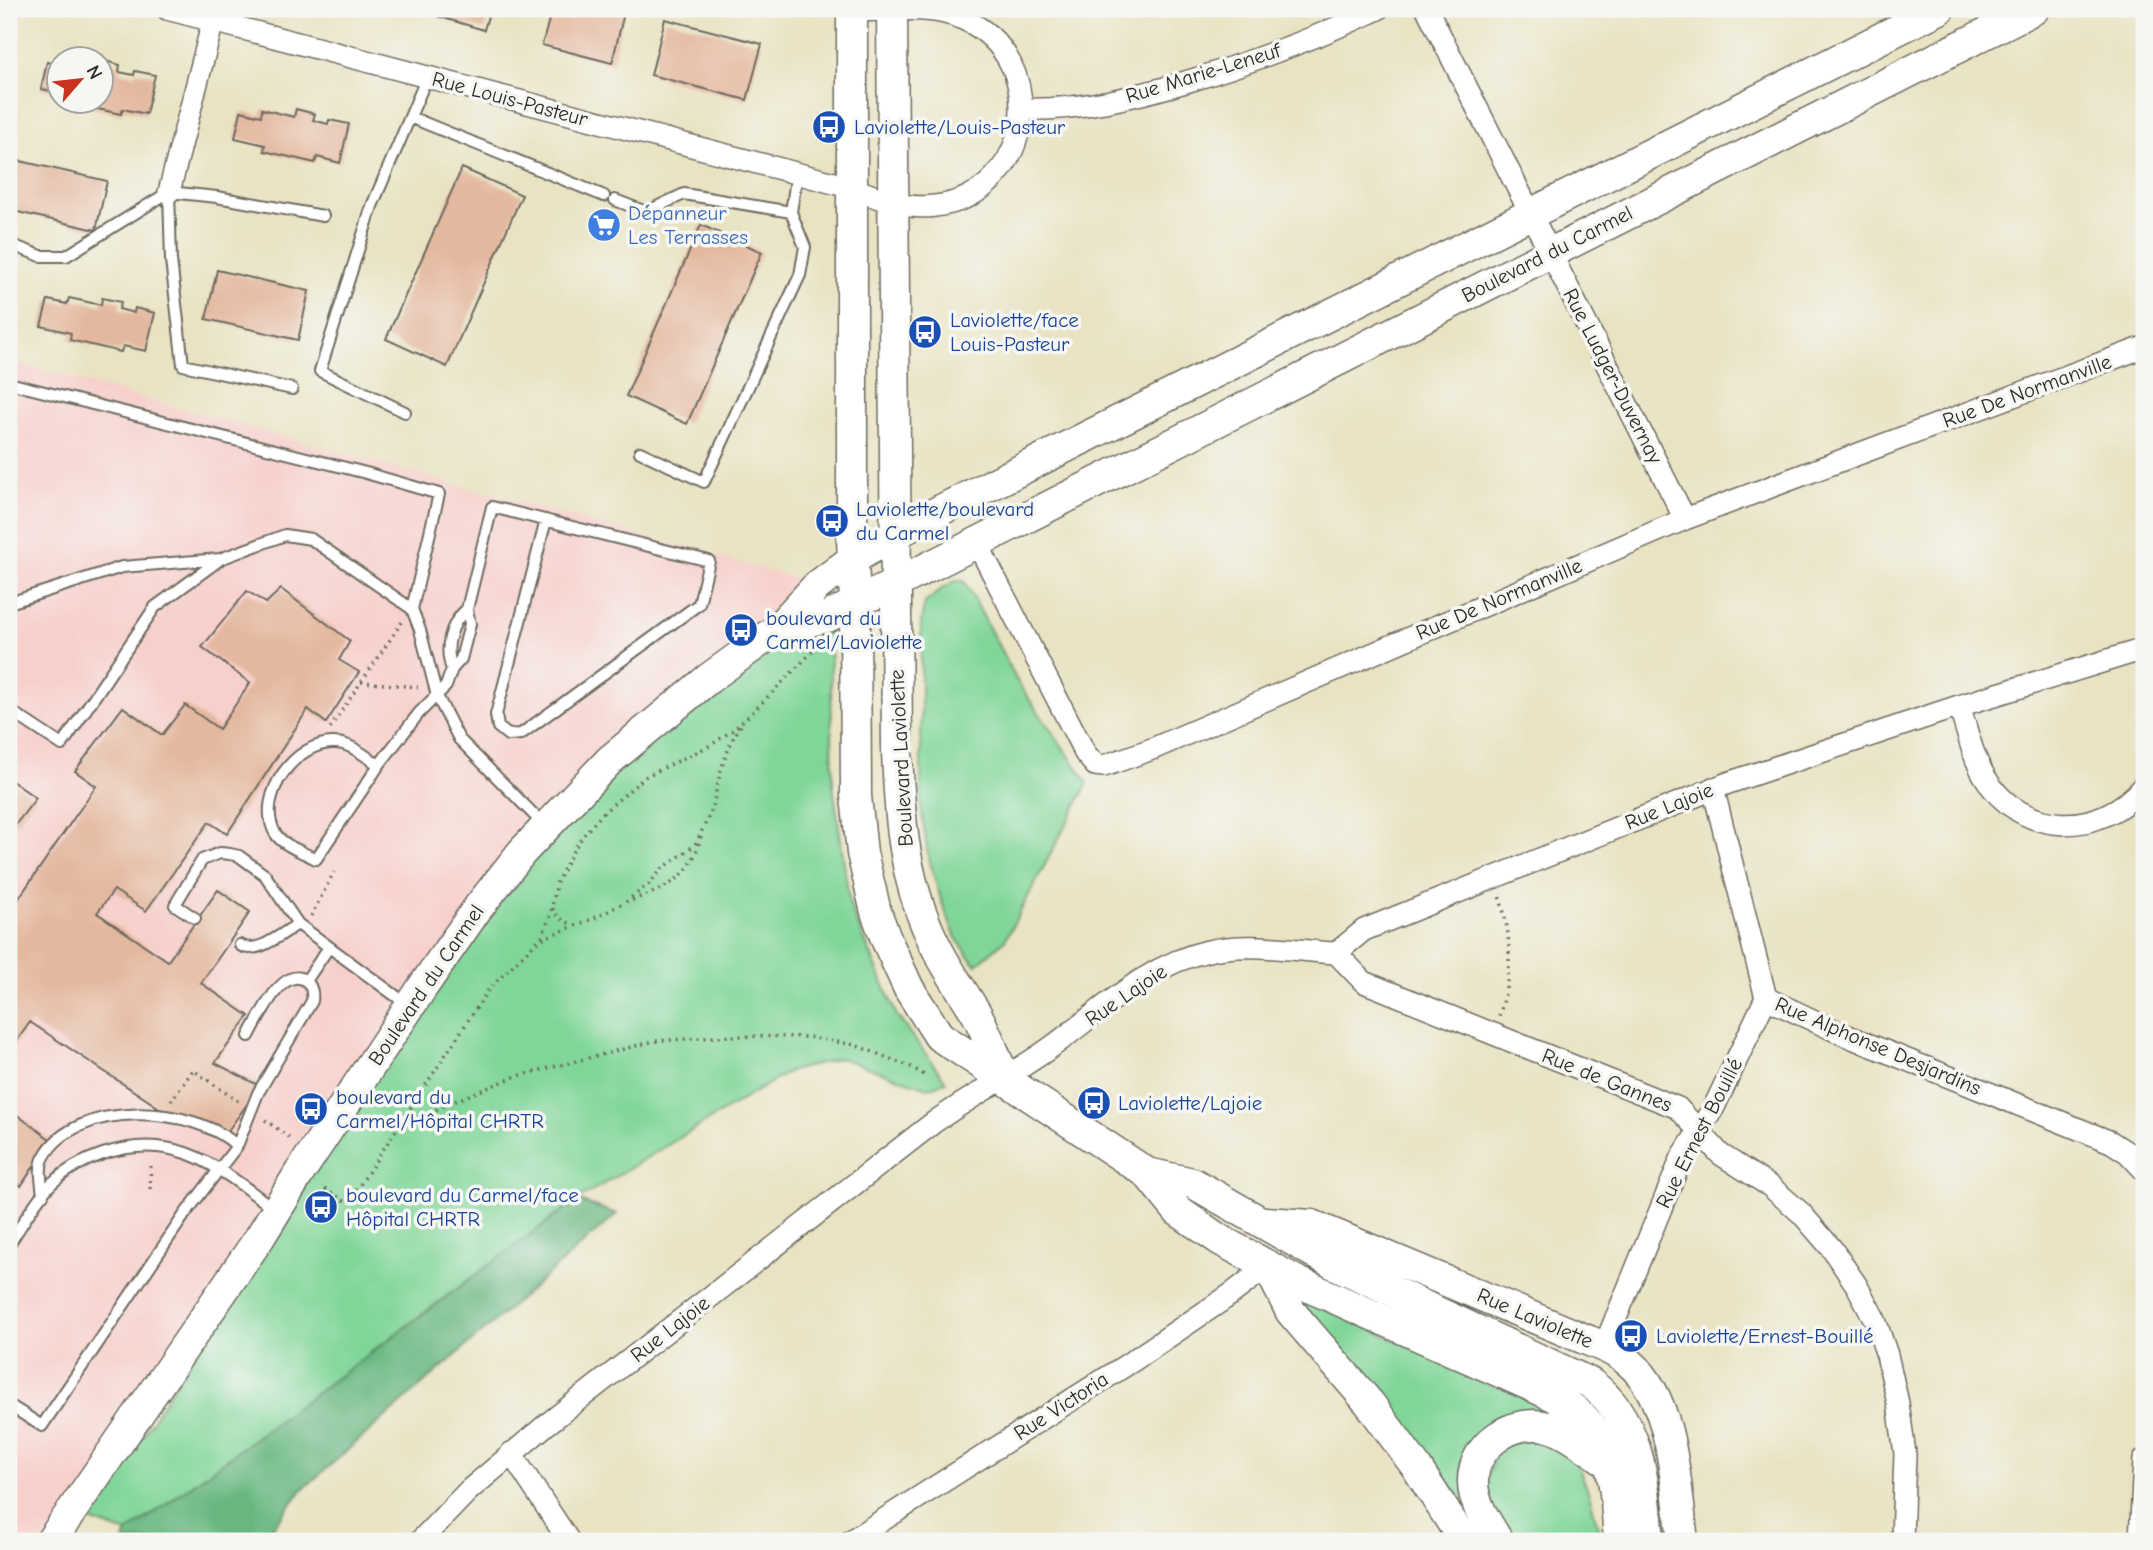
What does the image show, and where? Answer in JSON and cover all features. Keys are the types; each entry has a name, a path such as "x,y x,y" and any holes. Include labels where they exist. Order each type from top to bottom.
{"street":[{"name":"Rue Marie-Leneuf","path":"1022,109 1073,107 1154,91 1266,56 1378,9"},
{"name":"Rue Ludger-Duvernay","path":"1427,9 1685,519"},
{"name":"Boulevard du Carmel","path":"51,1541 491,890 545,826 628,745 708,679 777,629 817,586 895,533 1939,9"},
{"name":"Boulevard du Carmel","path":"777,629 827,617 895,584 2034,9"},
{"name":"Rue Louis-Pasteur","path":"178,10 853,188 893,204"},
{"path":"852,10 940,12 963,18 995,42 1010,61 1020,91 1021,123 1011,154 998,173 980,190 959,201 935,206 893,204"},
{"name":"Boulevard Laviolette","path":"852,10 853,559 856,796 862,853 876,912 909,989 939,1036 1004,1077"},
{"name":"Boulevard Laviolette","path":"892,10 895,584 900,818 906,860 928,931 977,1016 1004,1077"},
{"path":"169,192 214,21"},
{"path":"1814,72 1833,110"},
{"name":"Rue De Normanville","path":"976,541 1085,753 1095,765 1104,766 1152,748 1685,519 2144,348"},
{"path":"1241,359 1260,398"},
{"name":"Rue Lajoie","path":"420,1541 468,1491 511,1453 933,1124 966,1099 1050,1048 1148,975 1209,950 1244,947 1336,953 1364,930 1713,788 1959,706 2144,649"},
{"path":"1959,706 1985,777 2006,802 2033,818 2065,824 2096,820 2124,805 2144,785"},
{"name":"Rue Alphonse Desjardins","path":"1713,788 1766,998 1840,1034 2111,1142 2136,1147 2144,1170"},
{"name":"Rue de Gannes","path":"1336,953 1364,982 1678,1108 1720,1154 1771,1187 1801,1213 1844,1266 1867,1303 1887,1355 1903,1429 1906,1481 1902,1541"},
{"name":"Rue Ernest Bouillé","path":"1604,1347 1682,1157 1714,1107 1766,998"},
{"name":"Rue Laviolette","path":"1004,1077 1147,1173 1178,1211 1220,1240 1298,1282 1559,1398 1577,1410 1593,1425 1602,1441 1609,1463 1619,1541"},
{"name":"Rue Laviolette","path":"1147,1173 1193,1183 1334,1264 1595,1386 1620,1416 1636,1448 1641,1467 1649,1541"},
{"name":"Rue Laviolette","path":"1258,1221 1312,1224 1604,1347 1629,1362 1639,1371 1659,1407 1668,1434 1683,1541"},
{"path":"1268,1266 1291,1312 1378,1415 1423,1477 1464,1541"},
{"name":"Rue Victoria","path":"850,1541 1131,1362 1268,1266"},
{"path":"1498,1541 1478,1505 1473,1482 1477,1461 1498,1437 1531,1425 1549,1427 1609,1463"},
{"path":"511,1453 569,1541"},
{"path":"2140,1541 2144,1460"}],"lane":[{"path":"405,411 320,371 372,206 427,77"},
{"path":"410,117 646,212 684,194 792,212"},
{"path":"640,452 704,482 800,275 805,247 792,212 797,173"},
{"path":"169,192 171,260 183,365 292,389"},
{"path":"9,244 41,256 66,256 169,192 217,197 323,216"},
{"path":"9,383 439,494 412,609"},
{"path":"379,765 346,745 329,743 307,751 293,762 278,782 271,806 271,824 278,838 316,859 379,765 419,713 446,686 452,669 461,659 470,624 467,609 492,507 546,520 709,561 699,604 520,734 508,735 498,727 496,715 546,520"},
{"path":"9,710 62,745 155,607 220,559 275,537 303,536 321,545 412,609 437,696 459,739 545,826"},
{"path":"9,603 122,567 220,559"},
{"path":"177,589 185,561"},
{"path":"195,918 174,905 202,860 220,853 239,856 265,875 298,924 411,1006"},
{"path":"240,945 246,949 254,948 298,924"},
{"path":"306,981 329,947"},
{"path":"9,1405 41,1426 185,1214 237,1146 258,1093 312,1001 312,989 306,981 291,977 281,983 248,1036"},
{"path":"43,1195 43,1158 60,1138 82,1126 107,1118 131,1115 170,1116 222,1134 237,1146"},
{"path":"9,1244 59,1177 98,1156 125,1148 152,1146 180,1149 220,1169 276,1210"}],"path":[{"path":"329,743 330,728 412,609"},
{"path":"325,1189 348,1203 489,989 542,936 557,882 567,861 604,811 645,777 711,745 744,720 818,646 826,645"},
{"path":"361,682 418,687 437,696"},
{"path":"627,901 663,890 685,872 694,859 712,810 721,769 732,740 744,720"},
{"path":"531,948 544,938 610,911 627,901 649,884 662,869 689,850 702,832"},
{"path":"311,916 334,872"},
{"path":"1492,878 1506,922 1510,963 1505,996 1492,1034"},
{"path":"552,906 555,914 565,922 578,923"},
{"path":"396,1129 450,1102 514,1077 655,1041 730,1036 808,1037 855,1045 911,1067 928,1077"},
{"path":"153,1115 151,1103 170,1102 193,1070"},
{"path":"150,1189 151,1161"}],"shaded area":[{"path":"9,361 805,581 47,1541 9,1541"}],"green space":[{"path":"958,580 965,582 1018,683 1088,783 1005,940 976,965 956,938 942,903 928,855 921,807 921,621 925,603 944,587"},
{"path":"830,630 833,785 850,906 897,1016 946,1081 928,1088 840,1058 788,1072 577,1200 127,1533 91,1521 286,1202 536,849 606,774 738,664"},
{"path":"577,1200 617,1214 302,1490 262,1541 123,1541 127,1533"},
{"path":"1310,1301 1547,1408 1546,1413 1527,1410 1509,1413 1484,1426 1475,1440 1471,1457 1462,1503 1465,1514 1380,1393 1305,1308"},
{"path":"1534,1438 1558,1445 1572,1457 1588,1492 1601,1541 1511,1541 1490,1504 1486,1477 1496,1453 1508,1444"}],"building":[{"path":"439,9 490,9 484,30 437,16"},
{"path":"552,9 625,9 612,63 542,45"},
{"path":"665,19 762,44 747,100 651,75"},
{"path":"116,64 120,65 119,72 134,75 135,71 155,75 146,114 123,109 121,114 116,113"},
{"path":"46,66 46,90 41,89"},
{"path":"262,109 294,117 296,109 315,114 313,120 328,124 329,120 349,124 340,163 317,157 315,163 264,151 265,145 235,138 241,111 261,116"},
{"path":"16,160 107,181 96,230 9,210 9,190"},
{"path":"462,168 522,195 447,367 386,339"},
{"path":"701,225 762,252 687,424 626,396"},
{"path":"217,270 309,291 298,340 206,319"},
{"path":"69,298 101,305 102,298 121,302 119,309 134,313 135,308 155,313 146,351 123,346 121,352 70,340 71,333 41,326 48,300 67,304"},
{"path":"281,589 350,641 339,660 359,672 326,723 308,709 227,834 209,822 146,911 114,890 97,913 168,961 218,890 250,912 201,983 249,1016 215,1063 260,1086 227,1132 179,1121 30,1022 9,1052 9,906 12,908 96,786 75,771 123,707 162,735 185,705 219,729 250,683 202,647 247,591 266,603"},
{"path":"9,779 36,798 9,833"},
{"path":"9,1109 51,1140 21,1186 9,1178"}],"place":[{"name":"Laviolette/Louis-Pasteur","path":"829,127"},
{"name":"Dépanneur Les Terrasses","path":"604,225"},
{"name":"Laviolette/face Louis-Pasteur","path":"925,332"},
{"name":"Laviolette/boulevard du Carmel","path":"832,521"},
{"name":"boulevard du Carmel/Laviolette","path":"741,630"},
{"name":"Laviolette/Lajoie","path":"1094,1103"},
{"name":"boulevard du Carmel/Hôpital CHRTR","path":"311,1109"},
{"name":"boulevard du Carmel/face Hôpital CHRTR","path":"321,1207"},
{"name":"Laviolette/Ernest-Bouillé","path":"1631,1336"}]}
